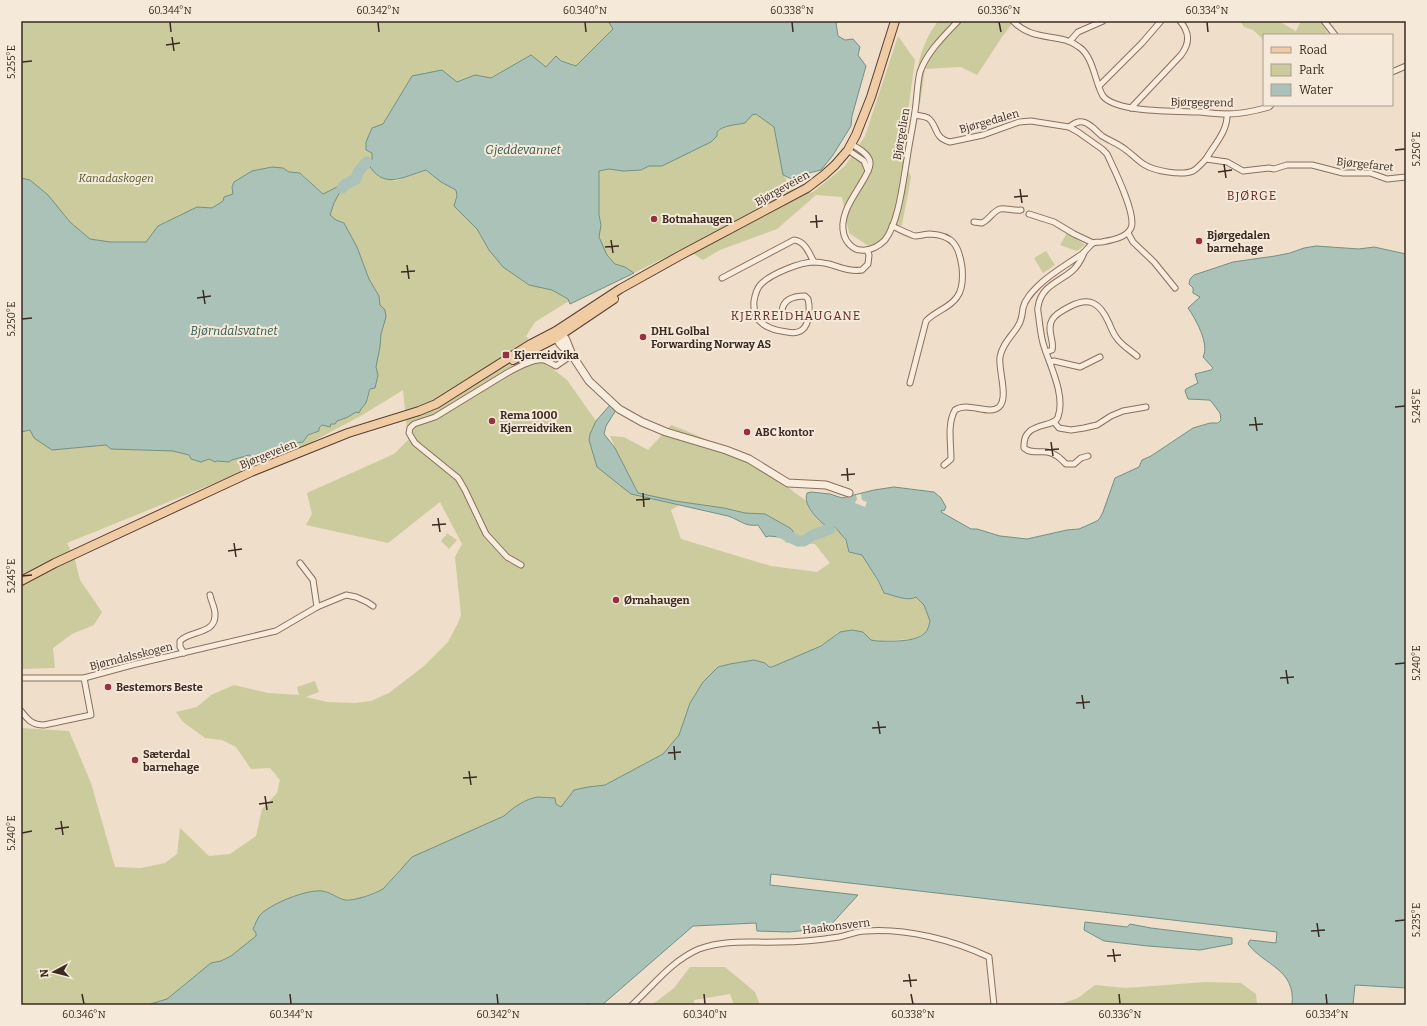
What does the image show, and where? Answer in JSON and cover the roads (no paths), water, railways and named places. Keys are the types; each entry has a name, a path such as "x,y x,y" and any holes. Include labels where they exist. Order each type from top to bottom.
{"main road":[{"name":"Bjørgeveien","path":"21,581 251,472 348,433 413,413 436,404 492,370 516,359 558,334 620,289 807,188 835,165 849,147 870,97 895,21"},
{"name":"Bjørgeveien","path":"890,38 901,21"},
{"name":"Bjørgeveien","path":"21,575 55,564"}],"street":[{"name":"Bjørgelien","path":"867,250 879,246 885,239 892,226 899,203 915,115 920,72 930,53 958,21"},
{"path":"1013,21 1023,30 1034,35 1070,41 1078,32 1103,21"},
{"path":"1099,86 1142,43 1161,21"},
{"path":"1131,108 1187,47 1188,40 1183,25 1180,21"},
{"path":"1324,21 1334,34"},
{"name":"Bjørgegrend","path":"1070,41 1080,47 1088,58 1102,95 1110,102 1131,108 1158,111 1227,114 1251,112 1270,106"},
{"path":"1393,72 1406,66"},
{"path":"1069,127 1074,123 1083,122 1104,137 1125,149 1150,168 1178,173 1193,171 1206,158 1228,122 1227,114"},
{"name":"Bjørgedalen","path":"915,115 927,118 931,121 938,135 950,142 983,135 1025,121 1069,127 1108,154 1133,219 1132,227 1128,232"},
{"path":"782,310 783,305 791,297 805,296 808,299 808,315 804,329 799,332 780,332 763,324 756,314 754,303 759,286 767,279 794,266 814,262 852,270 862,270 868,264 869,255 867,250 859,250 850,245 844,236 843,229 847,208 868,170 870,163 868,156 849,147"},
{"name":"Bjørgefaret","path":"1206,158 1227,162 1243,171 1269,168 1274,169 1287,165 1312,165 1343,174 1370,173 1387,179 1406,177"},
{"path":"974,222 982,224 1000,209 1020,210"},
{"path":"1029,214 1054,222 1093,243 1112,240 1128,232 1133,242 1154,262 1175,288"},
{"path":"892,226 915,236 938,235 950,240 958,248 962,269 962,286 958,296 952,303 926,321 910,383"},
{"path":"722,278 794,240 803,243 814,262"},
{"path":"944,465 951,459 950,438 952,419 955,410 963,406 992,410 998,408 1000,405 1003,396 1000,364 1001,351 1021,319 1026,299 1044,281 1084,253 1093,243"},
{"path":"1084,253 1072,271 1055,281 1048,288 1042,296 1038,308 1041,334 1058,388 1060,400 1058,418 1054,422 1034,428 1028,435 1024,443 1024,448 1031,452 1048,452 1058,456 1066,464 1074,464 1081,458 1088,456"},
{"path":"1046,352 1052,350 1053,347 1050,328 1051,320 1059,312 1076,303 1091,301 1102,309 1116,337 1137,356"},
{"path":"558,334 560,344 572,355 589,380 602,394 619,408 642,422 666,432 726,450 749,459 788,483 796,485 826,485 849,493"},
{"path":"521,565 507,557 486,534 458,478 415,444 408,433 414,424 435,417 518,367 539,360 544,360 556,366 572,355"},
{"path":"1050,362 1080,367 1100,357"},
{"path":"1054,422 1060,428 1071,430 1084,428 1097,425 1111,416 1123,411 1146,407"},
{"path":"300,563 313,580 317,607"},
{"name":"Bjørndalsskogen","path":"184,653 180,647 180,641 183,638 210,627 214,620 215,613 210,595"},
{"name":"Bjørndalsskogen","path":"21,678 84,678 132,665 276,631 317,607 346,596 356,597 373,606"},
{"name":"Bjørndalsskogen","path":"21,711 36,725 44,725 91,715 84,678"},
{"name":"Haakonsvern","path":"632,1005 663,973 687,955 711,945 729,942 779,942 832,938 865,931 895,931 922,935 958,944 989,957 994,1005"}],"water":[{"name":"Gjeddevannet","path":"608,21 840,21 836,23 838,36 845,40 853,39 860,47 858,55 866,66 852,116 851,126 833,155 821,170 809,173 800,183 783,175 774,127 756,114 752,115 745,123 723,128 717,132 717,136 711,142 662,166 649,166 641,170 623,171 609,169 599,171 599,215 601,225 599,237 607,255 615,264 625,267 634,273 570,304 568,299 552,290 529,285 503,267 489,250 477,229 454,206 457,196 456,190 441,182 426,170 394,180 386,179 380,176 373,171 367,162 372,160 372,153 366,150 366,142 372,128 383,124 412,76 442,70 457,82 475,75 491,78 531,55 546,67 556,56 561,61 576,66 613,29"},
{"name":"Bjørndalsvatnet","path":"272,167 283,168 289,172 300,173 323,194 339,186 342,188 334,203 330,215 336,220 344,223 357,247 369,279 379,296 380,305 385,310 386,317 381,334 376,367 378,375 375,388 370,389 366,403 359,413 356,412 337,421 335,424 331,424 330,427 322,425 319,428 319,431 308,435 303,442 289,446 289,451 284,451 283,448 270,454 257,455 254,458 249,455 229,462 215,462 209,459 201,462 191,459 189,455 173,451 111,449 106,445 52,450 34,438 30,430 21,432 21,178 30,180 48,195 70,222 90,239 110,242 146,242 158,226 197,207 212,208 223,201 224,197 233,194 232,187 234,182 252,171"},
{"path":"1316,246 1359,249 1374,247 1406,254 1406,988 1355,985 1353,1005 1292,1005 1292,993 1289,983 1284,976 1278,969 1248,944 1250,940 1276,943 1277,932 771,874 770,885 858,895 828,928 789,932 757,931 756,923 693,926 602,1005 590,1005 588,1003 586,1005 147,1005 167,999 211,963 221,961 231,956 256,936 253,929 260,915 280,902 307,892 315,891 322,891 345,900 370,895 383,889 412,857 504,816 525,801 538,797 555,798 556,804 561,807 574,790 605,785 663,754 679,735 690,703 703,682 718,667 754,660 772,667 821,646 840,632 852,630 863,632 871,640 876,641 902,641 921,636 927,630 930,621 924,605 916,597 909,599 900,598 884,593 862,555 849,552 846,540 834,526 830,529 813,514 807,503 807,493 830,494 842,498 874,490 894,487 934,492 941,498 946,507 944,511 942,510 941,512 971,529 977,529 1000,536 1027,539 1067,530 1079,529 1097,521 1103,512 1115,478 1139,467 1142,460 1151,456 1193,428 1210,423 1218,423 1221,420 1220,413 1211,401 1188,399 1185,391 1198,383 1195,374 1211,370 1213,368 1203,357 1205,345 1201,331 1188,308 1200,297 1193,293 1193,288 1189,284 1190,279 1194,275 1233,262 1275,256"},
{"path":"610,405 616,410 606,426 604,434 615,448 638,493 745,513 765,514 790,528 793,531 793,534 789,538 766,537 758,525 750,525 728,516 631,494 597,467 589,440 596,421"},
{"path":"1085,922 1127,927 1130,924 1232,938 1232,944 1200,950 1104,941 1084,930"}],"waterway":[{"path":"342,188 346,184 356,179 358,172 367,162"},
{"path":"778,531 798,541 804,541 813,535 830,529"}],"place":[{"name":"Botnahaugen","path":"654,219"},
{"name":"Bjørgedalen barnehage","path":"1199,241"},
{"name":"DHL Golbal Forwarding Norway AS","path":"643,337"},
{"name":"Kjerreidvika","path":"506,355"},
{"name":"Rema 1000 Kjerreidviken","path":"492,421"},
{"name":"ABC kontor","path":"747,432"},
{"name":"Ørnahaugen","path":"616,600"},
{"name":"Bestemors Beste","path":"108,687"},
{"name":"Sæterdal barnehage","path":"135,760"}],"district":[{"name":"BJØRGE","path":"1252,196"},
{"name":"KJERREIDHAUGANE","path":"796,316"}],"park label":[{"name":"Kanadaskogen","path":"116,178"}]}
